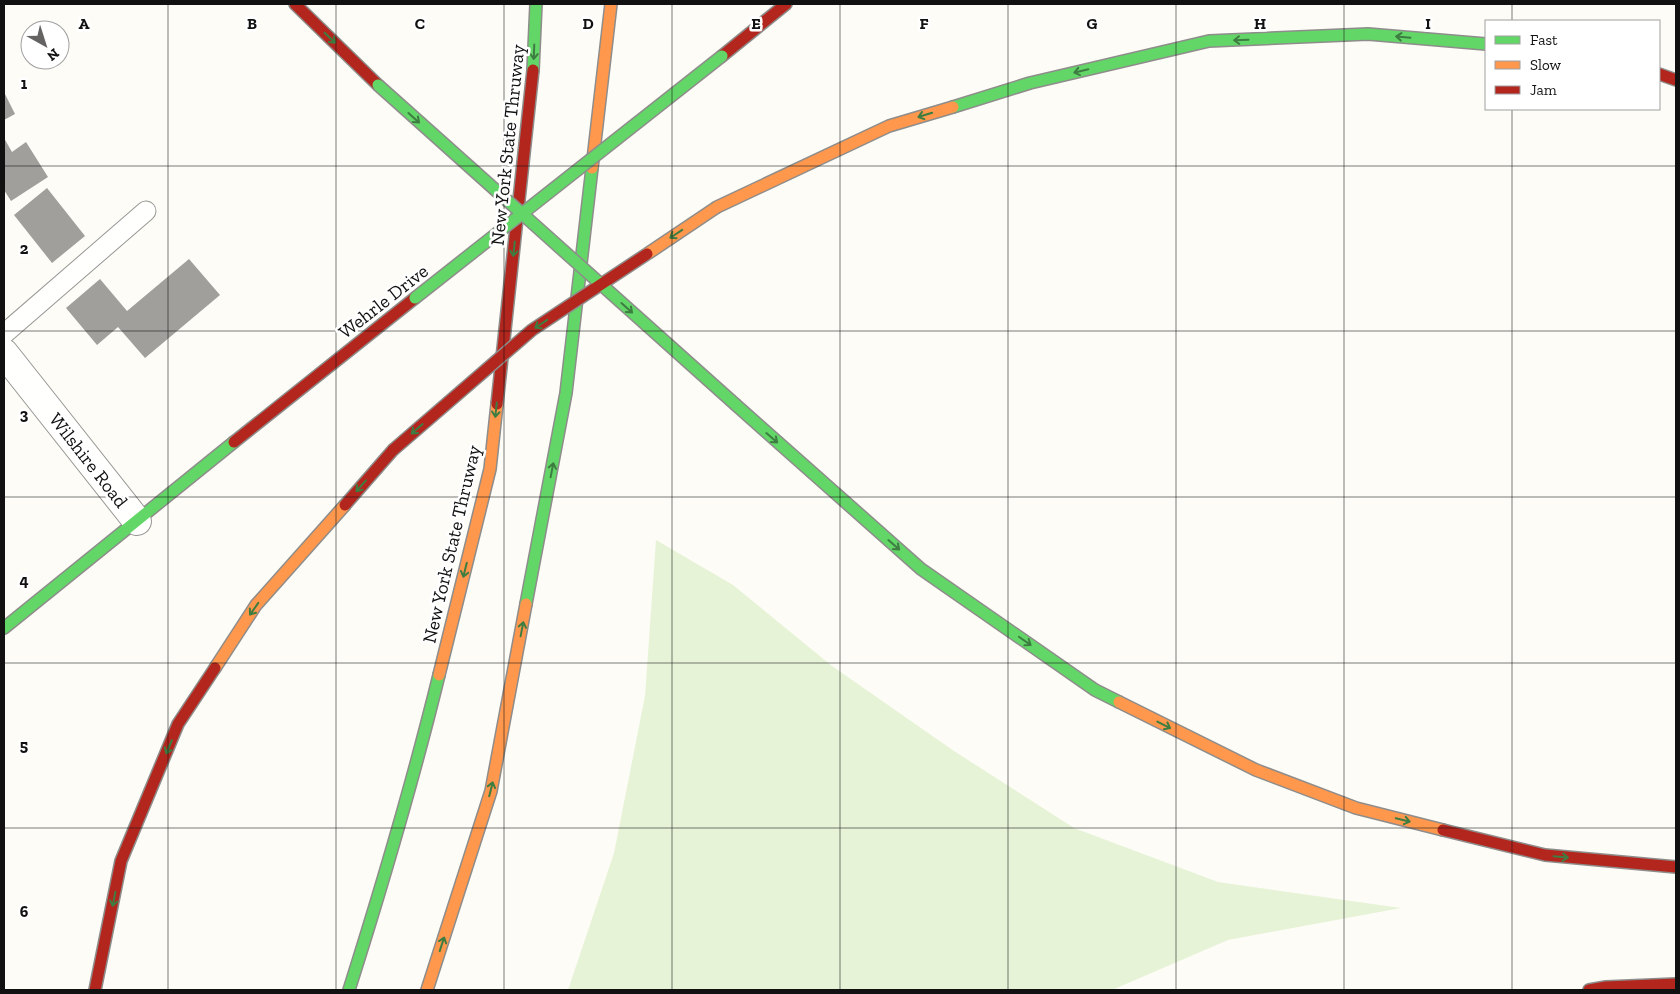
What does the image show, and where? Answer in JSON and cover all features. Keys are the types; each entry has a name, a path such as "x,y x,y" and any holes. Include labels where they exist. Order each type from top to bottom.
{"main road":[{"path":"295,4 378,85 736,405 929,574 1095,690 1256,770 1356,808 1545,855 1676,867"},
{"name":"New York State Thruway","path":"349,990 374,912 426,730 490,468 534,73 536,4"},
{"path":"427,990 491,791 564,403 611,4"},
{"name":"Wehrle Drive","path":"4,628 415,298 786,4"},
{"path":"96,990 121,861 178,724 256,605 393,450 532,330 717,207 889,126 1030,83 1209,41 1368,34 1485,44"},
{"path":"1660,74 1676,80"},
{"path":"1590,990 1606,987 1676,984"}],"street":[{"name":"Wilshire Road","path":"4,353 136,521"}],"lane":[{"path":"4,334 146,212"}],"green space":[{"path":"656,540 733,585 832,666 954,751 1074,828 1218,882 1401,908 1228,940 1112,990 568,990 614,853 645,696"}],"building":[{"path":"4,92 15,114 4,120"},
{"path":"4,138 12,152 26,142 48,177 11,201 4,190"},
{"path":"47,188 85,236 52,263 14,215"},
{"path":"189,259 220,295 145,358 118,327 97,345 66,308 100,279 127,311"}],"traffic: fast":[{"path":"533,70 536,4"},
{"path":"953,107 1030,83 1209,41 1368,34 1485,44"},
{"path":"415,298 722,56"},
{"path":"378,85 736,405"},
{"path":"526,604 566,393 592,168"},
{"path":"736,405 921,569 1095,690 1119,702"},
{"path":"4,628 234,442"},
{"path":"349,990 397,833 439,675"}],"traffic: slow":[{"path":"592,168 611,4"},
{"path":"717,207 889,126 953,107"},
{"path":"647,254 717,207"},
{"path":"439,675 490,469 497,404"},
{"path":"215,668 256,605 345,505"},
{"path":"427,990 491,791 526,604"},
{"path":"1119,702 1256,770 1356,808 1443,830"}],"traffic: jam":[{"path":"295,4 378,85"},
{"path":"722,56 786,4"},
{"path":"497,404 533,70"},
{"path":"1660,74 1676,80"},
{"path":"393,450 532,330 647,254"},
{"path":"234,442 415,298"},
{"path":"345,505 393,450"},
{"path":"95,990 121,861 178,724 215,668"},
{"path":"1443,830 1545,855 1676,867"},
{"path":"1589,990 1606,987 1676,984"}]}
